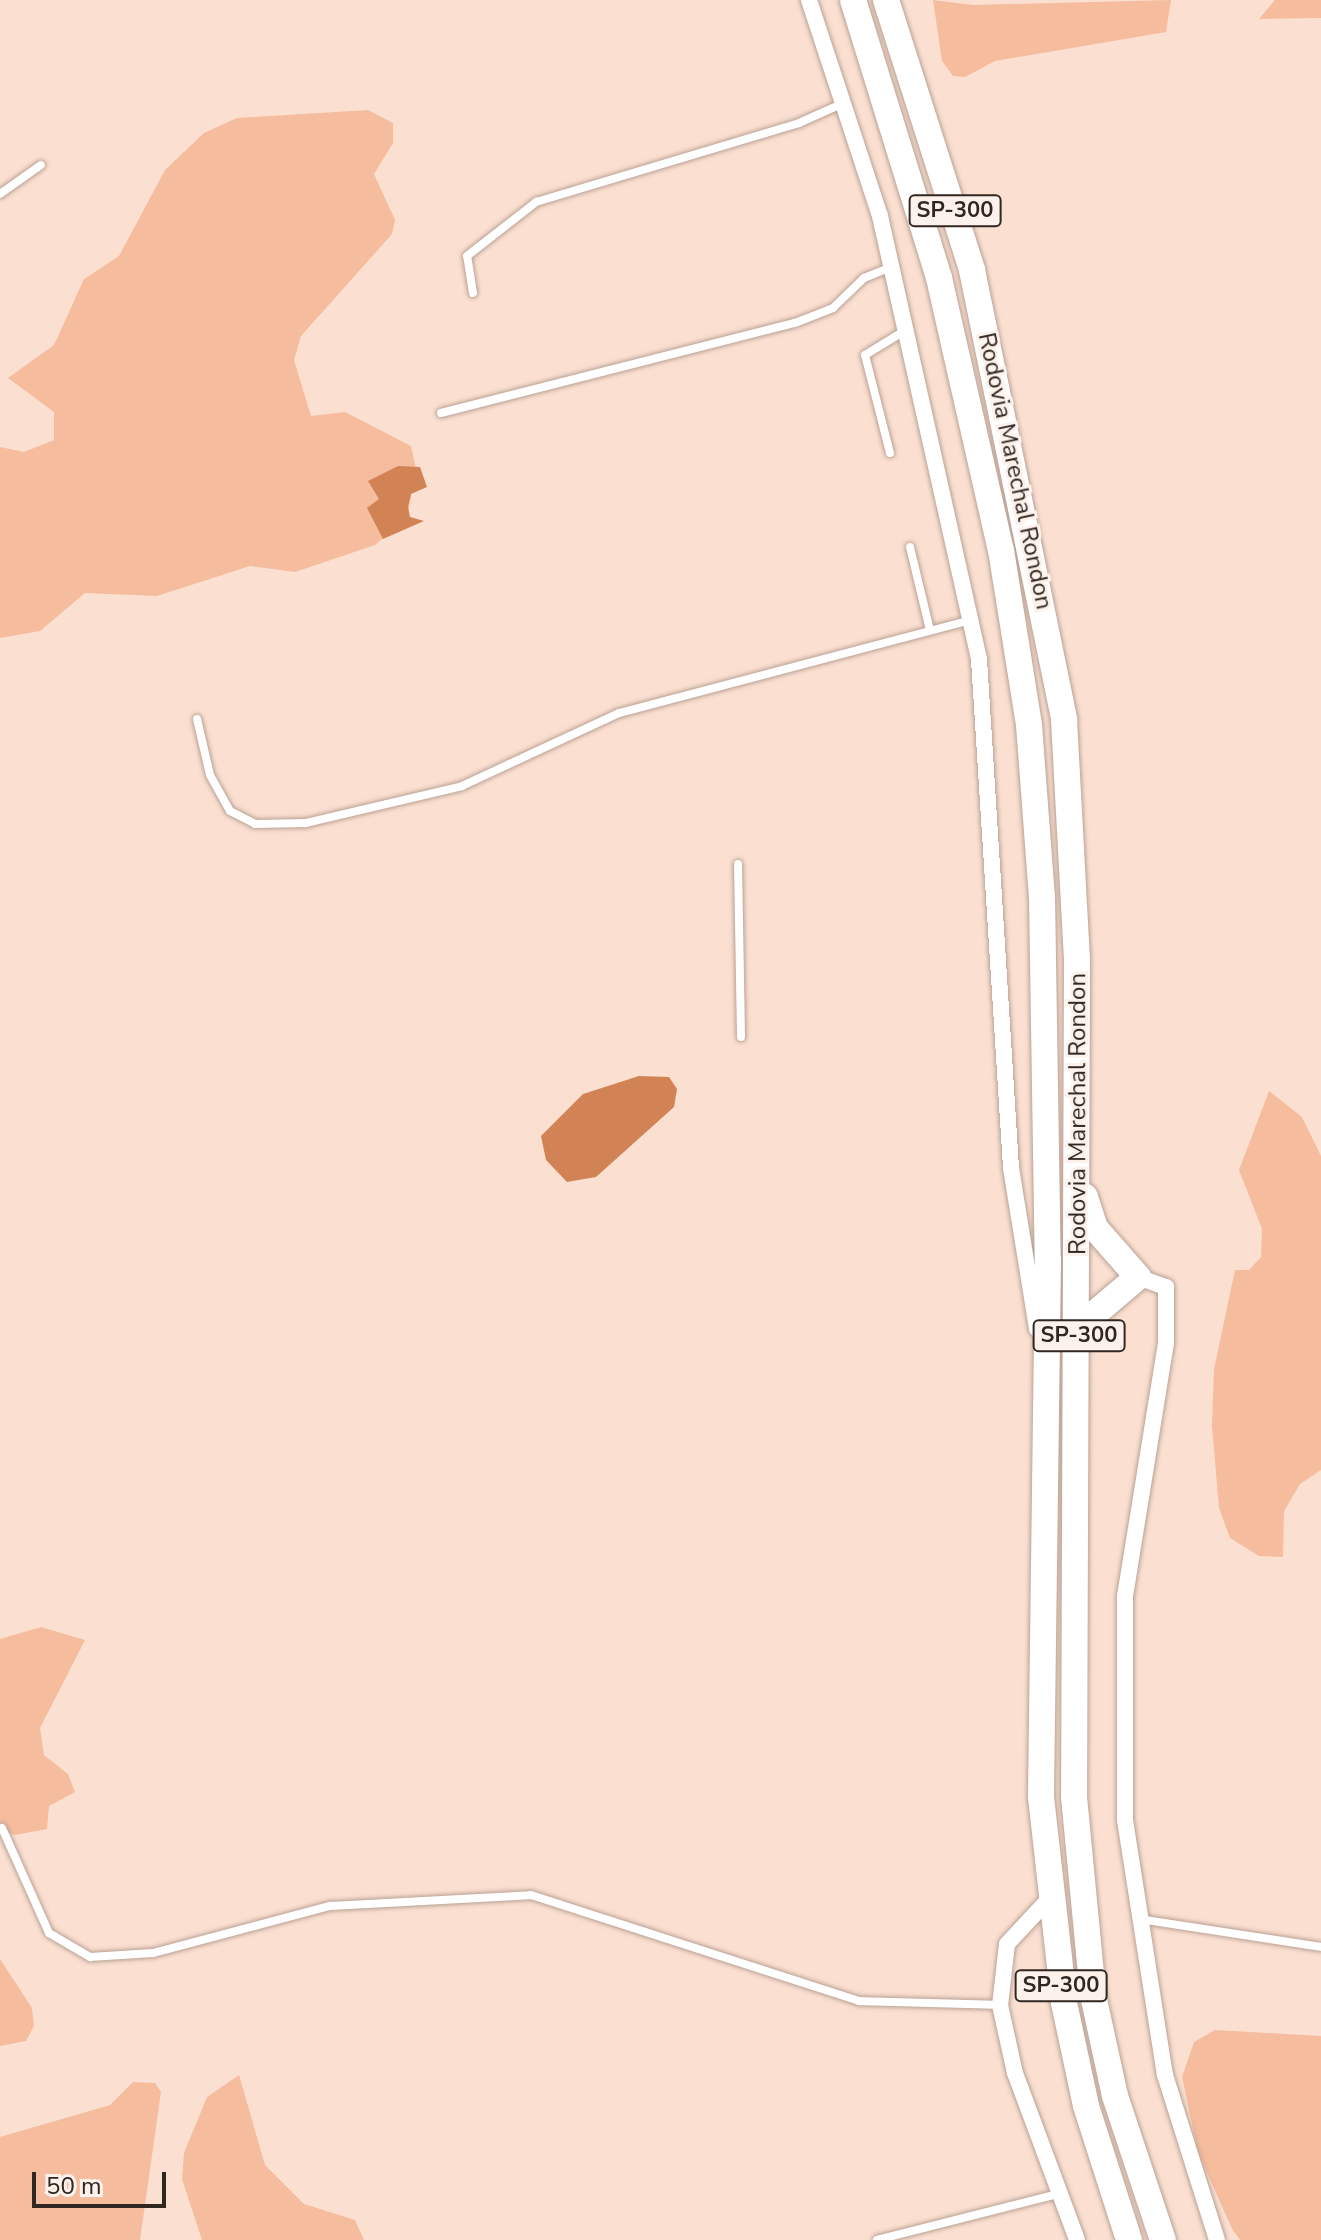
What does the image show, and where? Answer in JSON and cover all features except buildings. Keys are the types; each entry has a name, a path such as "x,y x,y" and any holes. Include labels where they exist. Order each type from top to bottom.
{"highway":[{"name":"Rodovia Marechal Rondon","path":"853,0 939,278 1018,638 1041,880 1048,1391 1040,1745 1048,1900 1086,2106 1129,2240"},
{"name":"Rodovia Marechal Rondon","path":"886,0 972,270 1051,634 1071,796 1079,1327 1073,1748 1080,1892 1115,2096 1163,2240"},
{"path":"1078,1174 1095,1228 1138,1277 1079,1327"}],"street":[{"path":"809,0 846,101 892,267 971,619 989,737 1011,1168 1048,1391"},
{"path":"1138,1277 1162,1282 1167,1300 1164,1378 1120,1665 1125,1820 1138,1919 1165,2075 1217,2240"},
{"path":"1048,1900 1007,1944 1000,2005 1058,2194 1077,2240"}],"lane":[{"path":"473,293 467,256 536,202 799,123 846,101"},
{"path":"0,194 41,165"},
{"path":"441,413 795,323 833,308 864,278 892,267"},
{"path":"890,453 865,355 906,330"},
{"path":"910,547 930,630"},
{"path":"197,719 216,792 230,811 278,826 414,801 619,713 971,619"},
{"path":"738,864 741,1037"},
{"path":"2,1828 49,1933 90,1957 153,1953 330,1906 531,1895 859,2001 1000,2005"},
{"path":"1138,1919 1321,1947"},
{"path":"877,2240 1058,2194"}],"shaded area":[{"path":"933,0 973,5 1171,0 1166,32 995,61 965,77 953,76 942,61"},
{"path":"1275,0 1321,0 1321,18 1259,19"},
{"path":"368,110 393,123 393,143 374,174 395,220 392,234 301,336 294,360 311,416 345,412 411,446 416,469 407,518 375,545 295,572 250,566 157,596 85,593 40,631 0,638 0,447 24,452 54,440 54,412 8,378 54,345 84,279 119,256 165,170 204,133 237,118"},
{"path":"398,466 420,467 427,487 411,494 408,507 410,517 424,521 383,539 367,508 379,499 368,481"},
{"path":"639,1076 669,1077 677,1089 674,1107 596,1177 567,1182 546,1160 541,1136 583,1094"},
{"path":"1269,1091 1302,1117 1321,1156 1321,1470 1300,1484 1284,1511 1283,1557 1259,1556 1230,1538 1219,1508 1212,1426 1214,1369 1235,1270 1249,1270 1261,1257 1262,1229 1239,1170"},
{"path":"41,1627 85,1640 40,1728 44,1755 68,1774 75,1792 49,1806 47,1829 15,1835 0,1830 0,1639"},
{"path":"0,1959 32,2008 34,2026 26,2041 0,2046"},
{"path":"1215,2030 1321,2036 1321,2240 1240,2240 1232,2229 1198,2152 1182,2077 1194,2042"},
{"path":"239,2075 265,2165 304,2204 355,2220 364,2240 202,2240 182,2179 184,2153 207,2097"},
{"path":"133,2082 155,2083 161,2092 140,2240 0,2240 0,2137 110,2105"}]}
